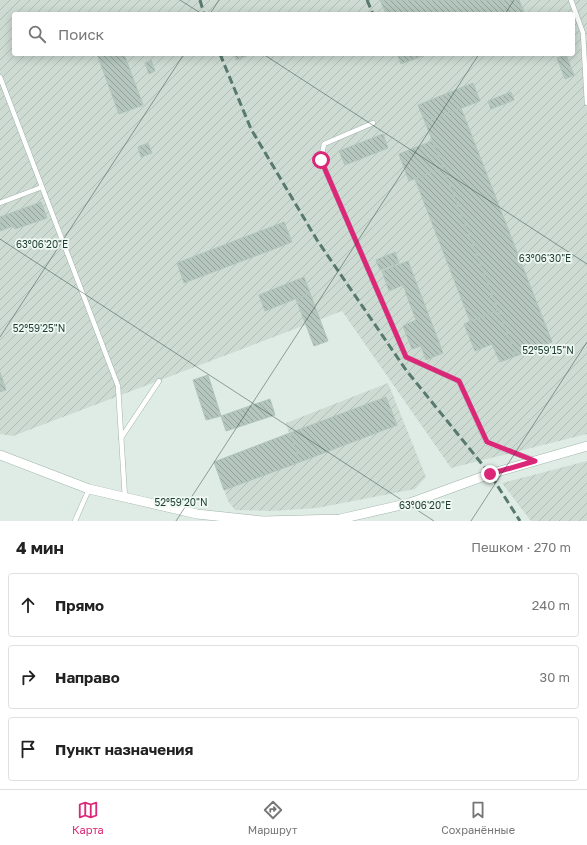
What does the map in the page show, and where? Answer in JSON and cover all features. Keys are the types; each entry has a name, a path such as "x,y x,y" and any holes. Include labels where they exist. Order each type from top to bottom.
{"street":[{"path":"0,455 89,489 197,514 263,521 340,518 410,502 490,474 587,446"}],"lane":[{"path":"571,0 583,33 587,103"},
{"path":"0,77 118,386 125,498"},
{"path":"373,123 324,144 321,160 406,357 459,381 487,442 535,461"},
{"path":"0,203 42,187"},
{"path":"121,438 159,381"},
{"path":"74,521 89,489"}],"shaded area":[{"path":"0,0 587,0 587,434 451,468 342,311 13,436 0,434"},
{"path":"388,383 426,477 415,489 317,508 272,511 235,510 228,501 214,462 289,433 286,423"},
{"path":"587,461 587,521 531,521 502,483"}],"building":[{"path":"380,0 519,0 524,12 385,12"},
{"path":"98,56 125,56 143,105 119,114"},
{"path":"235,56 247,56 236,60"},
{"path":"398,56 423,56 401,64"},
{"path":"566,56 574,75 565,79 557,58"},
{"path":"151,60 155,71 149,74 145,63"},
{"path":"473,83 480,101 425,122 418,105"},
{"path":"511,92 514,100 491,109 488,101"},
{"path":"461,108 552,342 516,356 425,122"},
{"path":"383,134 388,148 345,165 339,151"},
{"path":"432,141 443,168 409,181 399,154"},
{"path":"148,143 152,153 141,157 138,147"},
{"path":"443,168 498,310 470,321 415,179"},
{"path":"41,202 47,218 15,229 13,226 0,231 0,217"},
{"path":"284,222 292,242 184,283 177,263"},
{"path":"395,252 399,263 380,270 376,260"},
{"path":"408,261 443,353 426,360 421,346 412,349 403,326 416,320 403,285 389,291 382,271"},
{"path":"304,277 310,293 265,311 259,295"},
{"path":"310,293 328,341 314,346 296,299"},
{"path":"498,310 516,356 500,362 492,344 475,351 464,324"},
{"path":"0,372 6,390 0,392"},
{"path":"208,375 221,416 206,420 193,380"},
{"path":"386,397 397,425 300,462 290,433"},
{"path":"270,399 275,415 226,431 221,416"},
{"path":"290,433 300,462 224,490 214,462"}],"railway":[{"path":"200,0 203,12"},
{"path":"367,0 372,12"},
{"path":"221,56 251,129 317,240 406,370 490,474 520,521"}],"route":[{"path":"321,160 406,357 459,381 487,442 535,461 490,474"}]}
